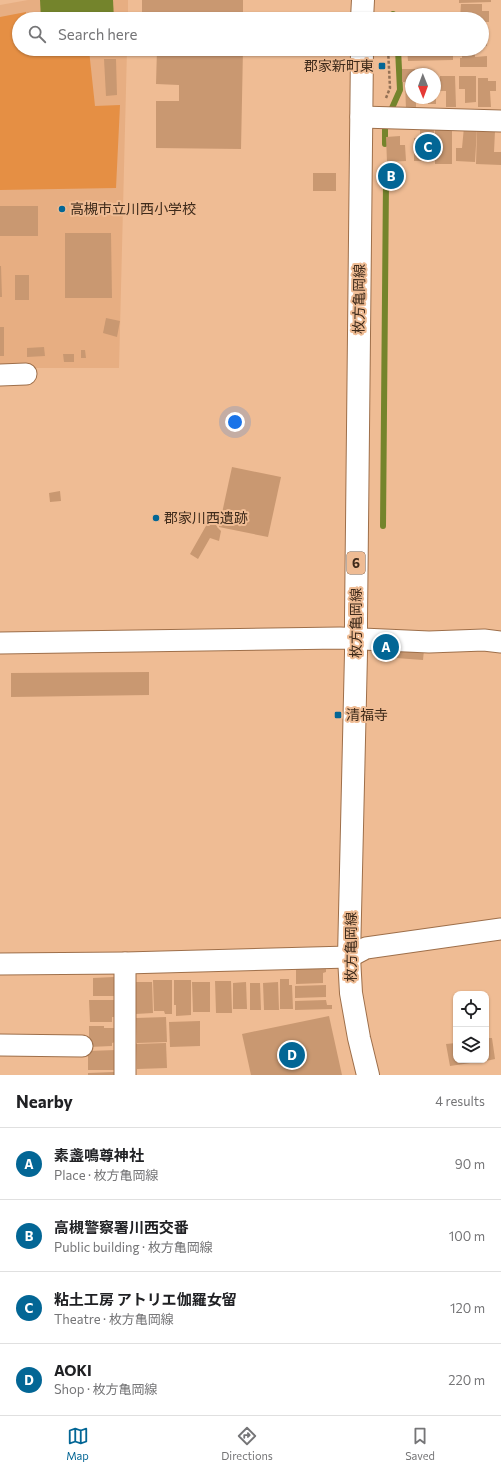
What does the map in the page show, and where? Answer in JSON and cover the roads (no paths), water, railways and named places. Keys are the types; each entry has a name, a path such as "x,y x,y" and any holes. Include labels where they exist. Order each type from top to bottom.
{"main road":[{"path":"362,12 363,0"},
{"name":"枚方亀岡線","path":"362,56 356,638 349,957 351,993 359,1038 368,1075"}],"street":[{"path":"361,117 501,121"},
{"path":"0,375 26,374"},
{"path":"0,643 356,638 429,642 484,640 501,642"},
{"path":"0,964 125,963 349,957 366,948 501,929"},
{"path":"125,963 125,1075"},
{"path":"0,1046 82,1046"}],"waterway":[{"path":"392,108 400,90 398,56"},
{"path":"385,125 385,144"},
{"path":"383,526 386,181"}],"place":[{"name":"郡家新町東","path":"382,66"},
{"name":"粘土工房 アトリエ伽羅女留","path":"428,147"},
{"name":"高槻警察署川西交番","path":"391,176"},
{"name":"高槻市立川西小学校","path":"62,209"},
{"name":"郡家川西遺跡","path":"156,518"},
{"name":"素盞鳴尊神社","path":"386,647"},
{"name":"清福寺","path":"338,715"},
{"name":"AOKI","path":"292,1055"}]}
